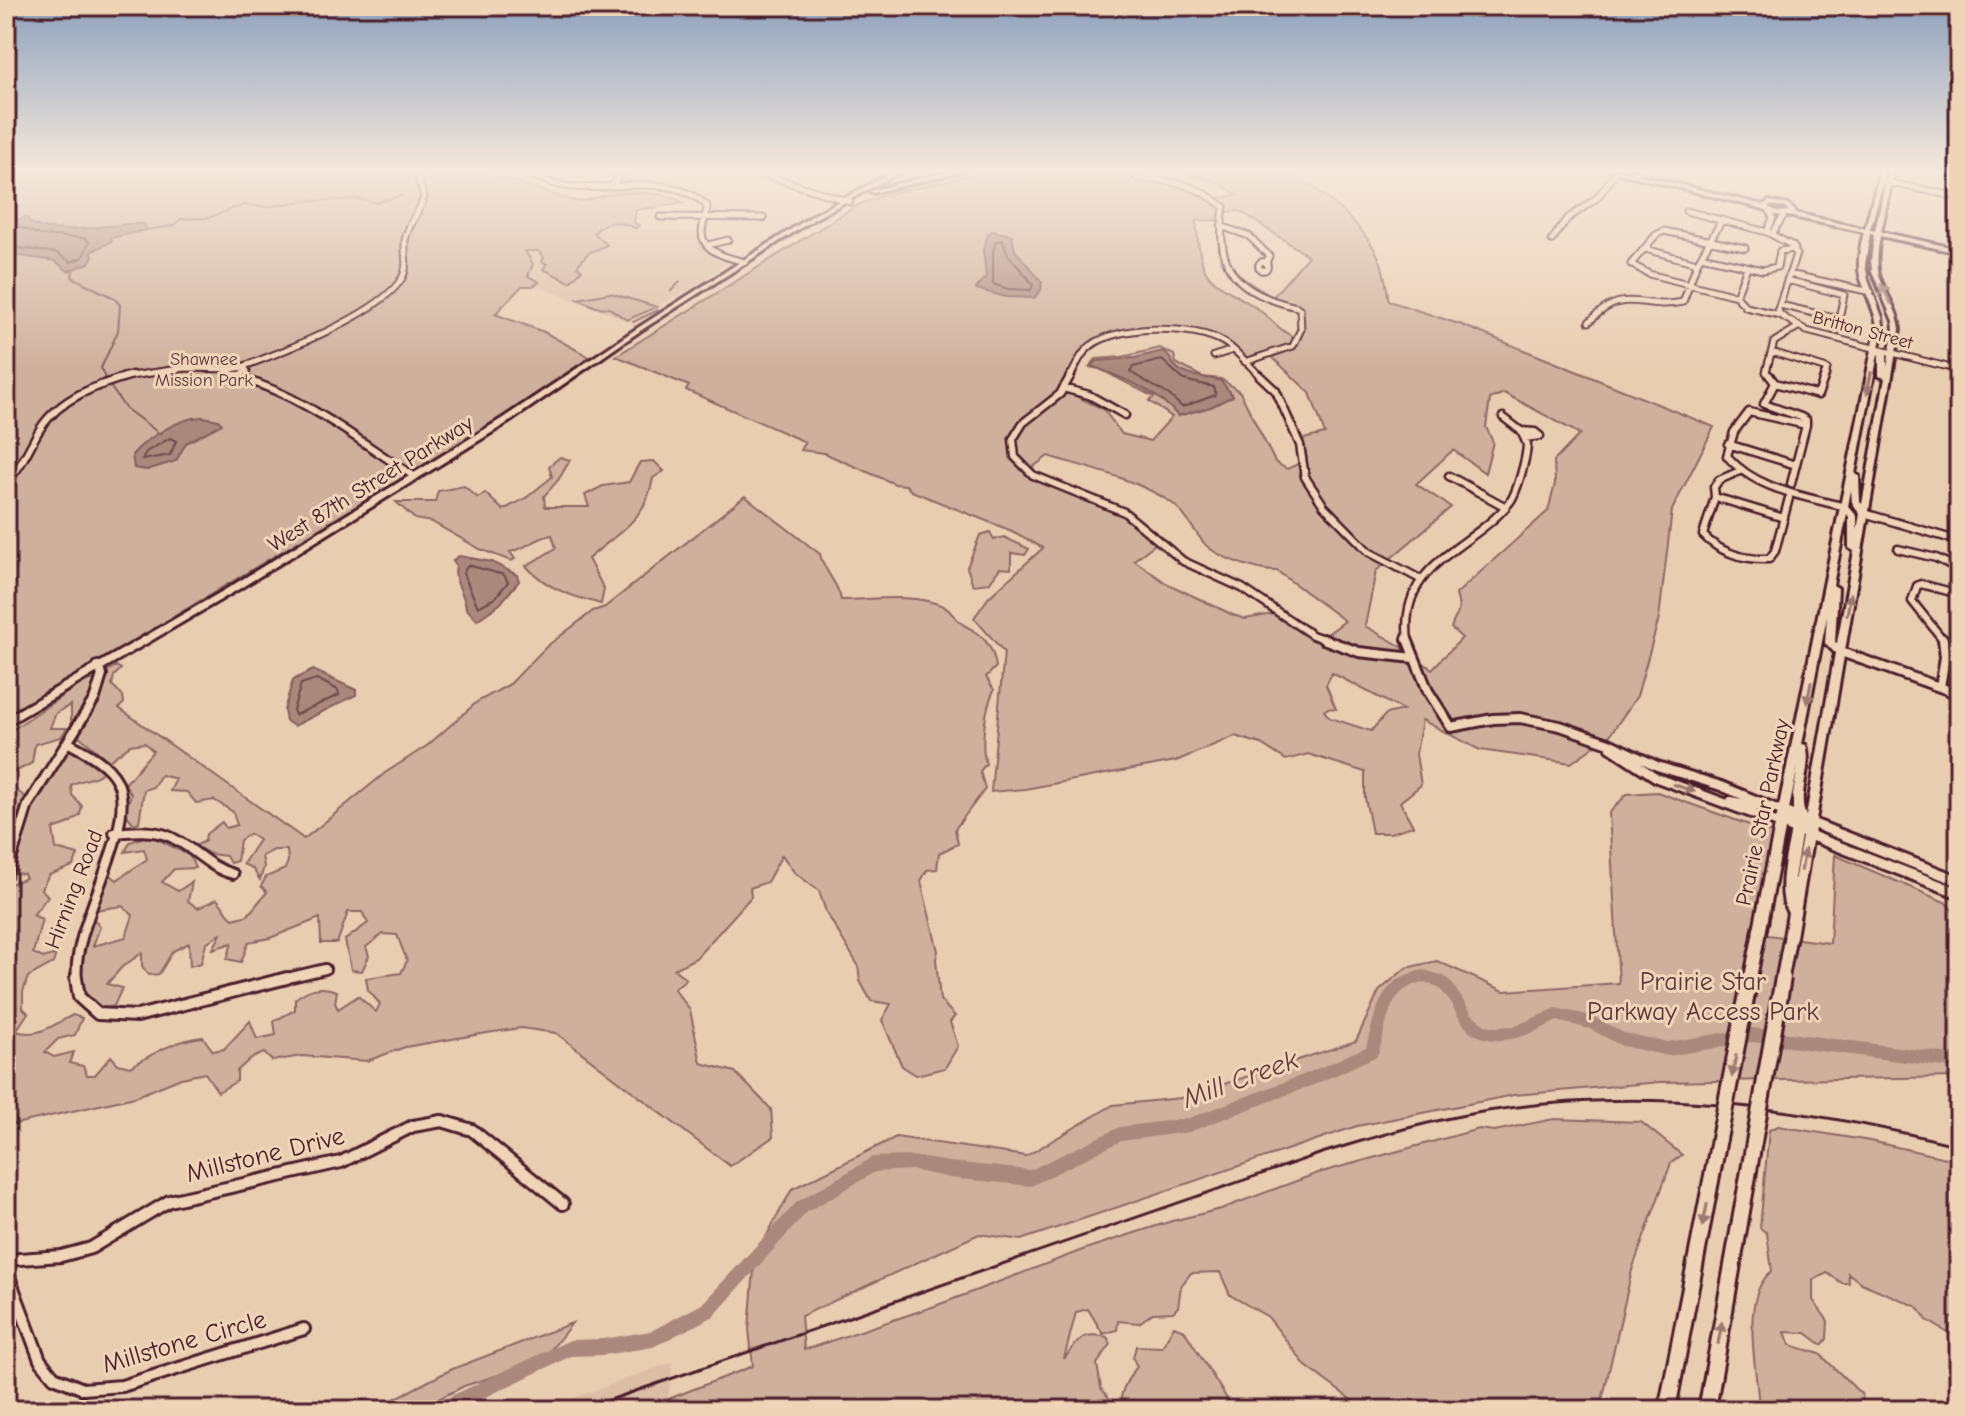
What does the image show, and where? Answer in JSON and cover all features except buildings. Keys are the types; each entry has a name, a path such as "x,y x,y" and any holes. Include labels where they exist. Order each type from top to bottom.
{"main road":[{"name":"West 87th Street Parkway","path":"6,722 231,590 506,420 788,237"},
{"name":"Prairie Star Parkway","path":"1667,1410 1875,348 1879,314 1862,264 1872,237"},
{"path":"1802,823 1812,807 1892,353 1896,316 1879,281 1874,262 1875,237"},
{"path":"1906,237 1959,249"},
{"path":"1879,314 1885,347 1892,353"},
{"path":"1875,348 1883,354 1884,398"},
{"path":"1854,458 1856,502 1864,513"},
{"path":"1845,507 1853,516 1854,578"},
{"path":"1830,583 1834,601 1830,643 1841,652"},
{"path":"1707,1410 1793,917 1788,878 1802,823 1800,742"},
{"path":"1783,818 1959,881"},
{"path":"1802,823 1959,893"}],"street":[{"path":"236,377 276,352 361,311 397,285 406,269 405,237"},
{"path":"704,237 718,253 745,262"},
{"path":"1222,237 1223,259 1232,273 1271,299 1298,308 1301,329 1293,346 1245,362"},
{"path":"1249,237 1265,249 1269,256 1266,263"},
{"path":"1654,237 1645,249 1697,263"},
{"path":"1697,237 1745,248"},
{"path":"1778,237 1795,249"},
{"path":"1589,322 1601,307 1614,301 1679,304 1686,299 1708,239"},
{"path":"708,245 728,240"},
{"name":"Britton Street","path":"1645,249 1631,264 1649,274 1736,296 1746,307 1780,315 1801,328 1959,370"},
{"path":"1701,256 1771,270 1780,261 1780,251 1795,249"},
{"path":"1780,315 1795,249"},
{"path":"1736,296 1747,267"},
{"path":"1788,277 1871,292"},
{"path":"1788,277 1844,297 1836,332"},
{"path":"1780,305 1839,319"},
{"path":"1414,658 1369,655 1320,639 1242,588 1183,561 1124,512 1027,471 1012,451 1015,434 1063,388 1086,350 1114,336 1159,328 1187,329 1217,338 1280,397 1300,445 1305,477 1324,506 1369,552 1420,579"},
{"path":"1772,352 1826,367 1818,395 1775,383 1766,372 1772,352 1776,341 1789,338 1801,328"},
{"path":"1784,338 1787,340 1784,355"},
{"path":"1214,356 1233,350"},
{"path":"6,482 24,464 46,421 81,394 143,373 201,369 244,370 259,384"},
{"path":"201,369 221,371 259,384 329,419 375,454 414,476"},
{"path":"226,375 232,369"},
{"path":"1775,383 1764,404 1771,410 1806,420 1791,484"},
{"path":"1063,388 1089,395 1125,415"},
{"path":"1806,425 1749,412 1742,417 1728,444 1727,456 1740,471 1760,481 1845,507"},
{"path":"1503,417 1523,435 1527,452 1514,496 1506,507 1420,579 1414,589 1407,638 1428,691 1451,727 1493,719 1520,718 1560,726 1657,766 1721,786 1783,818"},
{"path":"1728,444 1796,465"},
{"path":"1740,471 1716,483 1715,497 1703,535 1710,543 1753,559 1769,559 1775,551 1789,498"},
{"path":"1449,476 1506,507"},
{"path":"1715,497 1784,518"},
{"path":"1864,513 1959,541"},
{"path":"1898,549 1936,558 1959,569"},
{"path":"1940,687 1945,653 1943,639 1917,611 1912,601 1917,586 1921,584 1959,594"},
{"path":"1841,652 1959,694"},
{"path":"1945,653 1959,658"},
{"path":"6,876 28,805 69,743 98,691 102,675 98,666"},
{"path":"1592,737 1657,778 1783,818"},
{"name":"Hirning Road","path":"67,952 114,833 122,796 116,778 69,743"},
{"path":"114,833 162,834 176,840 213,869 233,874"},
{"path":"66,992 83,1010 123,1018 325,969"},
{"name":"Millstone Drive","path":"6,1260 34,1260 81,1251 108,1239 169,1201 323,1168 359,1155 405,1129 428,1122 455,1123 472,1130 563,1204"},
{"name":"Millstone Circle","path":"6,1269 40,1360 54,1377 83,1389 122,1386 304,1329"}],"shaded area":[{"path":"526,237 698,237 705,251 729,262 694,286 630,321 475,263"},
{"path":"673,1362 668,1400 640,1410 540,1410"}],"green space":[{"name":"Shawnee Mission Park","path":"6,237 598,237 607,245 588,253 577,266 582,270 570,282 543,269 547,264 542,262 544,258 538,251 525,251 533,264 528,276 539,282 533,286 522,286 495,314 544,332 588,356 588,359 475,435 6,718"},
{"path":"806,237 1197,237 1201,259 1211,278 1293,337 1299,328 1298,310 1246,287 1229,273 1221,260 1219,237 1224,237 1226,255 1238,273 1273,297 1308,256 1279,237 1367,237 1381,263 1389,301 1462,325 1714,427 1672,510 1659,618 1637,696 1610,735 1571,763 1480,750 1422,720 1416,754 1421,785 1400,802 1413,826 1390,833 1372,833 1365,798 1365,772 1308,754 1286,760 1261,744 1235,736 1176,761 1025,789 991,792 1004,652 974,618 989,597 1043,548 1012,531 911,491 906,485 895,484 824,453 800,450 805,442 686,390 689,386 616,356","holes":["1158,330 1204,337 1223,346 1243,362 1271,356 1310,393 1325,434 1303,439 1307,460 1287,469 1275,462 1240,392 1221,379 1202,377 1176,363 1174,355 1160,348 1122,357 1096,359 1089,367 1100,369 1154,397 1149,401 1172,417 1150,441 1122,434 1103,409 1065,391 1082,360 1101,344","1504,393 1580,434 1554,461 1555,484 1548,511 1456,594 1459,610 1451,628 1462,638 1432,669 1365,626 1376,571 1451,507 1416,484 1453,450 1485,473 1493,442 1486,427 1490,399","1048,456 1141,486 1174,505 1210,548 1238,563 1277,571 1345,621 1323,637 1284,612 1245,619 1166,583 1134,560 1162,539 1148,526 1108,501 1029,470","1332,673 1403,710 1386,714 1371,731 1330,718 1324,711 1336,709 1326,685"]},
{"path":"610,293 657,307 627,320 609,308 596,307 578,299"},
{"path":"560,457 570,460 544,496 545,507 589,507 585,495 603,486 629,482 640,462 654,461 664,471 653,478 644,505 637,515 588,559 604,589 601,604 560,591 542,581 526,566 556,548 552,535 510,552 515,559 511,561 480,549 432,522 415,519 396,502 435,502 438,491 464,486 478,498 485,493 503,510 526,498 552,477 549,466"},
{"path":"745,496 820,554 841,600 905,598 930,601 948,609 990,647 996,667 986,677 994,690 984,727 986,764 980,771 985,789 955,829 958,844 939,853 937,869 927,870 921,881 938,951 940,1000 955,1016 950,1022 958,1046 945,1068 916,1075 902,1066 882,1020 891,1004 871,1001 860,981 858,965 826,912 819,891 794,872 782,855 767,882 750,888 751,897 696,958 674,969 686,979 674,989 690,1010 701,1063 735,1072 771,1109 773,1137 730,1166 556,1033 521,1028 405,1047 367,1061 302,1056 272,1061 264,1053 250,1059 237,1071 237,1081 218,1092 205,1073 181,1078 135,1097 6,1126 6,894 10,884 26,878 24,874 14,873 32,807 65,753 71,749 103,772 71,785 72,795 82,806 80,815 68,824 53,829 56,849 78,855 73,866 49,875 41,889 48,896 33,915 42,919 33,953 43,958 56,954 53,963 28,977 23,992 23,1008 28,1013 16,1031 39,1032 73,1015 82,1018 75,1035 58,1039 45,1052 54,1057 74,1052 69,1063 83,1066 87,1075 95,1075 111,1056 118,1064 130,1067 183,1041 203,1037 213,1051 224,1049 250,1021 257,1039 276,1035 274,1021 295,1010 295,999 300,995 320,988 337,991 335,1003 338,1009 358,996 376,1012 380,1004 368,990 366,978 401,973 407,961 397,935 383,934 366,947 369,956 362,971 351,970 345,940 368,923 362,912 348,912 337,943 321,943 320,918 270,938 249,942 241,962 227,959 232,943 213,949 221,934 206,943 201,963 190,966 189,943 173,951 159,974 149,975 142,966 142,953 122,967 107,984 122,988 114,1006 98,1011 86,1000 73,980 76,949 85,921 93,918 100,927 93,946 126,937 133,915 122,906 88,911 98,879 105,871 117,880 147,859 144,849 125,852 130,842 150,835 190,856 195,868 174,869 162,882 178,891 192,882 188,901 198,908 217,899 233,919 248,915 267,892 261,886 266,877 285,869 288,861 287,850 274,850 262,856 264,867 260,880 252,868 243,864 259,840 250,834 240,840 237,861 230,863 226,856 210,854 195,846 205,841 206,834 222,822 226,828 237,825 233,812 214,800 196,803 187,792 170,791 176,779 161,775 153,787 144,790 139,822 134,824 125,813 131,794 125,784 153,751 145,743 130,745 109,761 79,736 105,686 106,672 116,666 121,669 114,676 112,685 123,696 124,703 119,708 304,839 385,773 428,745 477,702 510,684 546,647 593,611 605,607"},
{"path":"990,532 994,540 1004,537 1029,549 1025,555 1011,553 1011,569 1000,568 989,583 973,585 967,567 980,535"},
{"path":"86,680 96,680 86,704 71,722 71,705 56,713 50,728 67,728 61,737 35,744 32,763 11,774 6,784 6,734"},
{"path":"10,785 25,797 10,838 6,839 6,789"},
{"name":"Prairie Star Parkway Access Park","path":"1657,792 1780,836 1760,934 1830,943 1835,855 1945,902 1959,917 1959,1077 1660,1082 1514,1095 1357,1126 1021,1240 979,1234 801,1316 804,1350 935,1306 1088,1248 1221,1209 1318,1173 1479,1129 1494,1131 1554,1119 1641,1122 1682,1155 1671,1163 1632,1270 1600,1410 1365,1410 1306,1366 1268,1317 1230,1295 1220,1272 1191,1273 1181,1286 1178,1307 1173,1312 1153,1313 1139,1323 1118,1321 1117,1330 1103,1334 1088,1309 1076,1312 1064,1359 1081,1339 1091,1335 1107,1337 1111,1344 1097,1364 1101,1388 1113,1403 1113,1410 640,1410 753,1366 749,1329 755,1257 792,1189 896,1137 1026,1156 1113,1105 1181,1098 1356,1041 1379,991 1406,968 1437,961 1504,991 1619,983 1609,813 1627,794"},
{"path":"1778,1126 1870,1141 1959,1161 1959,1320 1949,1319 1953,1336 1927,1320 1918,1307 1861,1283 1848,1273 1849,1283 1842,1283 1827,1273 1813,1280 1813,1300 1828,1321 1827,1339 1822,1345 1806,1333 1785,1332 1790,1345 1820,1354 1862,1395 1863,1406 1869,1410 1759,1410 1753,1316 1755,1298 1772,1271 1767,1233 1760,1228 1769,1130"},
{"path":"572,1323 550,1351 514,1370 464,1386 417,1410 330,1410 333,1405 362,1400 381,1406 450,1370"},
{"path":"1174,1326 1184,1330 1234,1410 1121,1410 1124,1387 1137,1367 1133,1358 1136,1346 1162,1347"}],"water":[{"path":"6,237 115,237 91,252 93,256 89,263 68,271 55,261 6,254"},
{"path":"987,237 1012,237 1015,250 1042,282 1041,290 1034,298 1006,297 976,289 986,276 983,250"},
{"path":"1163,351 1180,370 1221,381 1233,396 1211,407 1178,416 1149,392 1092,366 1097,361 1135,358"},
{"path":"203,417 222,424 186,443 176,461 147,470 134,468 132,455 146,442 175,425"},
{"path":"459,556 492,562 517,575 519,581 500,604 477,620 466,608 457,582 453,560"},
{"path":"313,670 356,690 356,695 294,726 286,721 284,710 293,680"}],"waterway":[{"path":"73,271 72,277 114,298 120,305 118,331 101,368 106,381"},
{"path":"671,291 680,282"},
{"path":"633,322 658,310"},
{"path":"110,386 125,408 160,434"},
{"name":"Mill Creek","path":"440,1410 570,1348 603,1347 653,1339 708,1310 802,1207 873,1165 911,1163 1031,1178 1120,1134 1189,1125 1311,1079 1372,1051 1389,998 1400,985 1416,978 1432,977 1446,986 1472,1025 1485,1032 1514,1032 1556,1014 1592,1023 1622,1039 1668,1049 1752,1035 1959,1062"}],"railway":[{"path":"581,1410 1322,1153 1404,1129 1467,1115 1547,1104 1607,1100 1725,1104 1843,1121 1959,1146"}]}
